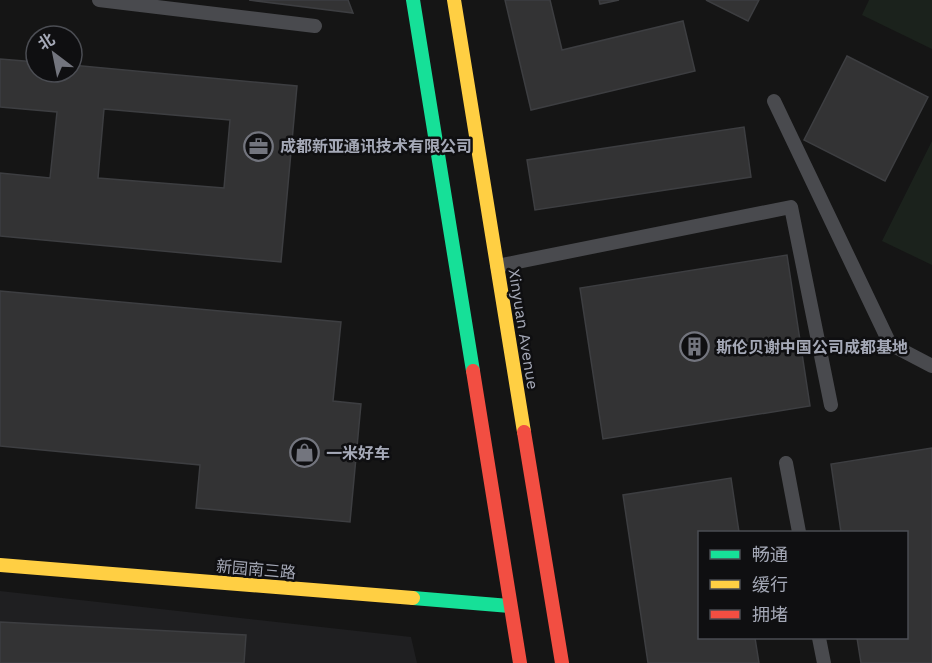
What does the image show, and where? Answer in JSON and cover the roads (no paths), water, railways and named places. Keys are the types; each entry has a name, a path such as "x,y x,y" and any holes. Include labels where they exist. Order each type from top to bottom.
{"street":[{"path":"412,0 520,663"},
{"name":"Xinyuan Avenue","path":"454,0 562,663"},
{"name":"新园南三路","path":"0,565 510,606"}],"lane":[{"path":"99,0 315,26"},
{"path":"774,101 890,344 932,366"},
{"path":"497,266 791,207 831,405"},
{"path":"786,463 799,531"},
{"path":"819,639 824,663"}],"place":[{"name":"成都新亚通讯技术有限公司","path":"259,146"},
{"name":"斯伦贝谢中国公司成都基地","path":"695,347"},
{"name":"一米好车","path":"305,453"}]}
